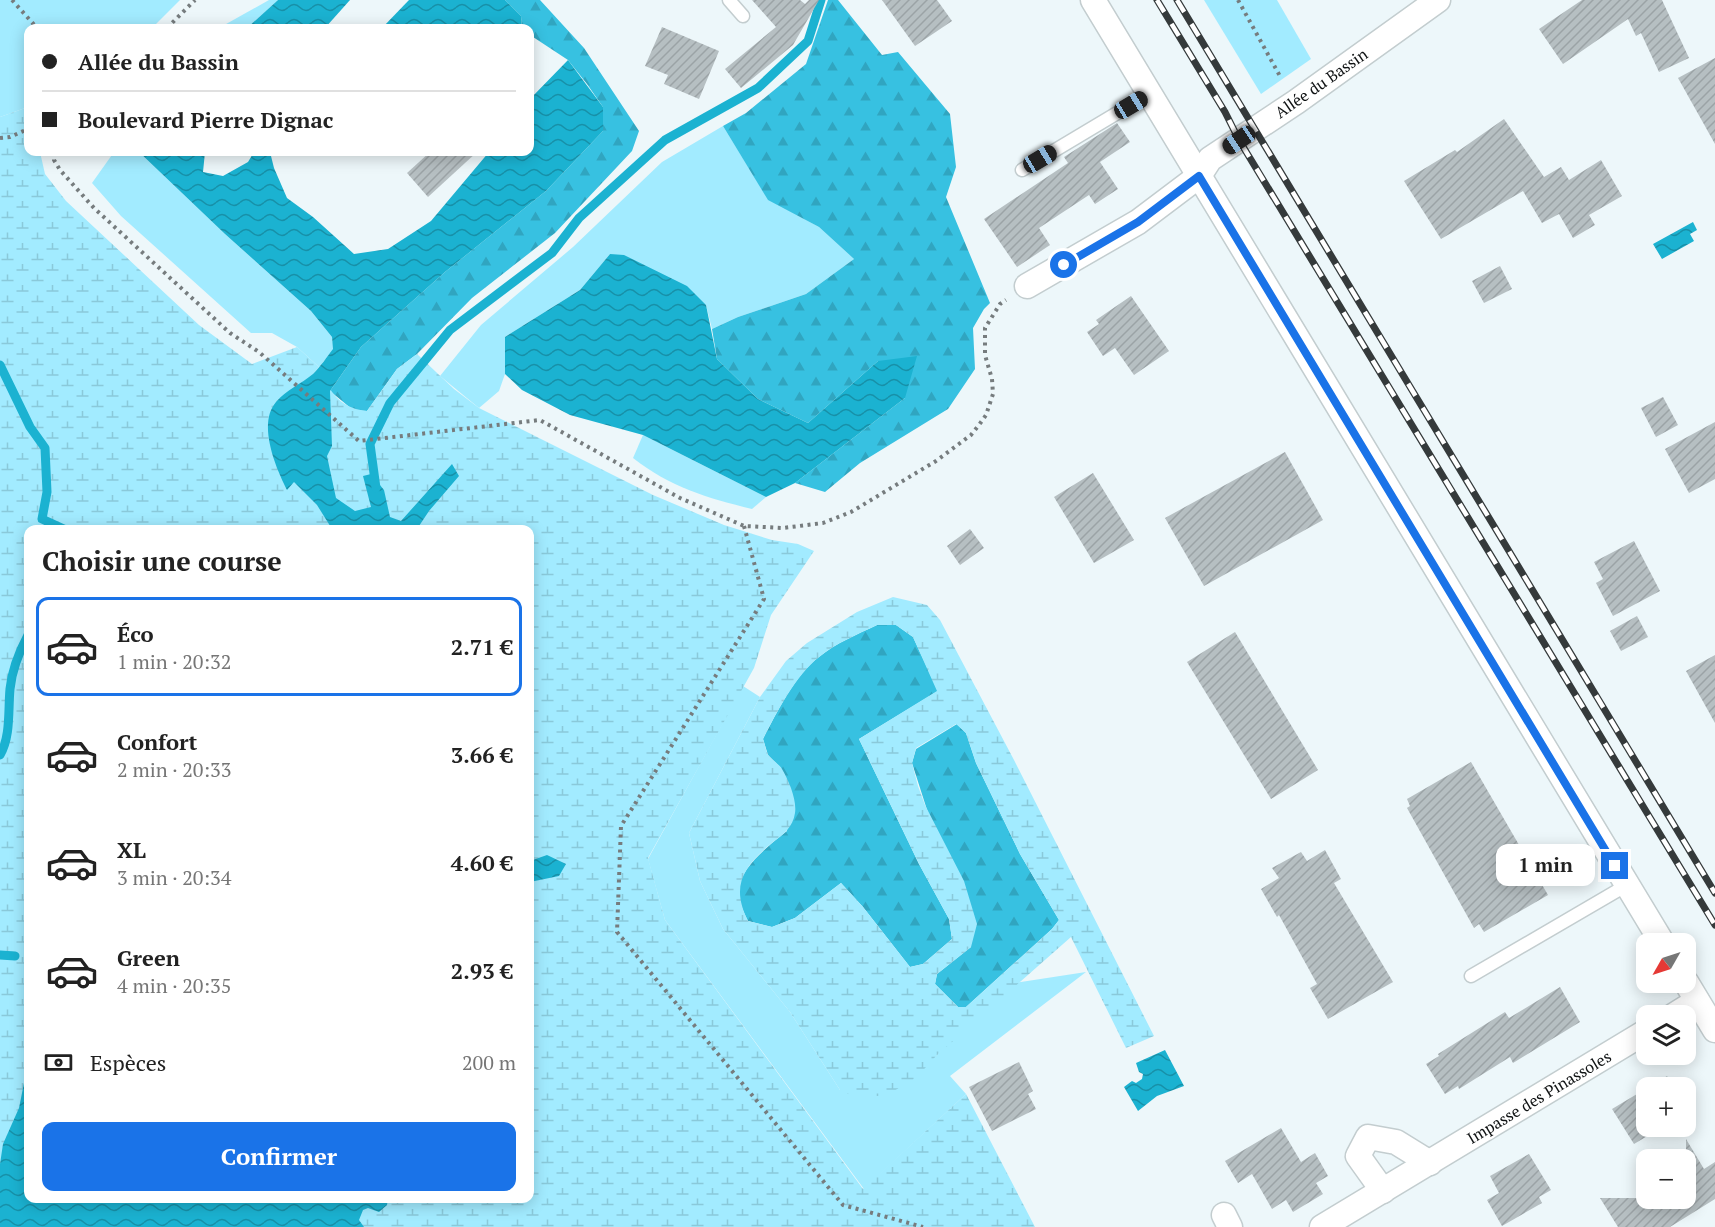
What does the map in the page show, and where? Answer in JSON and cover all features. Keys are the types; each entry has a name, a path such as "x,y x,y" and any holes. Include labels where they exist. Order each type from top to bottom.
{"street":[{"path":"1093,0 1656,933"},
{"name":"Allée du Bassin","path":"1027,286 1138,222 1199,176 1210,159 1296,102 1438,0"},
{"path":"1681,1005 1690,993"},
{"path":"1693,993 1715,1030"},
{"name":"Impasse des Pinassoles","path":"1322,1227 1636,1038"},
{"path":"1383,1191 1358,1156 1368,1137 1396,1142 1430,1163"}],"lane":[{"path":"729,0 743,16"},
{"path":"1022,170 1149,94"},
{"path":"1471,976 1628,885"}],"path":[{"path":"12,0 33,24"},
{"path":"171,24 195,0"},
{"path":"1238,0 1296,102"},
{"path":"0,138 10,137 24,131"},
{"path":"54,156 60,170 94,208 230,333 259,352 359,441 540,420 680,498 744,526 783,528 809,525 823,523 851,512 936,461 971,435 986,415 993,394 992,379 985,355 985,328 1000,304 1027,286"},
{"path":"744,526 764,599 621,826 617,932 843,1205 923,1227"}],"green space":[{"path":"0,0 180,0 156,24 24,24 24,108 0,117"},
{"path":"269,0 278,0 251,24 226,24"},
{"path":"505,0 540,0 584,48 639,131 632,151 555,233 472,298 417,354 397,369 367,411 353,410 330,391 361,347 445,272 546,191 603,131 603,107 587,84 568,60 534,38 534,24 522,24 521,16"},
{"path":"828,0 838,0 882,55 898,52 950,114 956,167 946,197 990,303 973,328 975,369 948,409 860,463 825,492 795,483 905,398 878,361 808,423 758,399 717,359 712,329 738,317 806,294 854,259 819,227 768,200 723,126 746,113 806,64"},
{"path":"1204,0 1277,0 1311,59 1261,94"},
{"path":"24,108 24,156 41,156 45,174 66,201 199,325 252,364 297,347 319,367 313,374 325,379 336,397 353,408 367,411 397,369 417,354 454,389 479,408 653,495 724,525 772,540 798,544 814,551 771,615 754,668 648,858 665,920 863,1189 966,1094 1035,1227 0,1227 0,117"},
{"path":"723,126 768,199 819,227 854,259 806,294 738,317 712,329 706,305 610,254 580,290 505,337 505,374 499,391 479,408 440,376 481,325 573,247 662,162"},
{"path":"111,156 143,156 311,311 332,337 334,349 319,367 297,347 272,333 251,333 121,216 92,183"},
{"path":"643,435 766,497 752,509 704,496 661,477 633,458"},
{"path":"893,597 927,605 940,620 1154,1036 1126,1048 1071,937 936,1056 916,1078 887,1095 857,1098 840,1090 790,1012 723,929 700,881 689,833 760,697 786,661 807,643 857,612","holes":["877,625 896,625 913,637 937,691 859,739 919,864 949,919 952,939 923,964 910,967 841,883 795,918 772,927 748,921 740,897 740,887 748,868 754,859 787,830 795,813 795,802 790,785 781,767 768,754 763,739 787,695 802,674 833,647","956,724 966,733 976,763 1020,854 1059,920 966,1007 958,1007 935,984 937,974 971,947 977,924 964,881 925,805 912,763 916,748"]},
{"path":"877,625 896,625 913,637 938,691 859,739 919,864 949,919 952,939 923,964 910,967 841,883 795,918 772,927 748,921 739,898 739,889 745,872 765,849 787,831 781,768 768,755 763,739 774,717 787,695 810,665 833,647"},
{"path":"743,686 760,697 689,833 700,881 723,929 790,1012 840,1090 936,1056 1002,985 1086,972 950,1076 966,1094 864,1189 665,920 648,859"},
{"path":"957,724 966,733 976,763 1020,854 1059,920 966,1007 958,1007 935,984 937,974 971,947 912,763 916,749"}],"water":[{"path":"278,0 350,0 329,24 251,24"},
{"path":"409,0 505,0 521,16 522,24 386,24"},
{"path":"568,60 603,107 603,131 546,191 445,272 361,347 330,391 332,446 327,456 336,498 355,511 371,507 363,476 371,474 384,490 390,517 401,521 452,464 459,476 420,525 330,525 317,505 294,482 287,490 270,446 268,422 276,402 313,374 326,359 333,349 332,337 311,311 143,156 205,156 203,172 223,176 248,162 252,156 271,156 287,198 313,217 354,254 388,249 431,221 486,156 534,156 534,95"},
{"path":"1693,222 1697,230 1690,234 1694,241 1662,259 1653,244"},
{"path":"610,254 624,255 687,286 706,305 717,359 758,399 808,423 878,361 917,356 905,398 795,483 766,497 643,435 570,415 522,390 505,374 505,337 580,290"},
{"path":"547,855 566,864 559,876 534,881 534,860"},
{"path":"1165,1050 1184,1086 1157,1096 1138,1111 1124,1087 1132,1081 1136,1083 1142,1079 1143,1074 1139,1072 1136,1063"},
{"path":"24,1083 24,1203 387,1203 387,1205 379,1212 368,1208 363,1210 359,1220 364,1227 0,1227 0,1164 3,1144 19,1108"}],"building":[{"path":"752,0 800,0 805,4 809,0 819,0 793,45 741,88 725,69 776,27"},
{"path":"882,0 937,0 952,21 915,46"},
{"path":"1582,0 1662,0 1689,58 1659,72 1641,33 1636,36 1628,19 1563,64 1539,29"},
{"path":"662,27 719,51 699,99 664,84 668,75 645,66"},
{"path":"1715,58 1715,144 1678,78"},
{"path":"1504,119 1544,177 1561,167 1569,180 1601,160 1622,196 1589,215 1595,225 1573,238 1559,214 1542,223 1523,191 1441,239 1404,181 1455,150 1457,152"},
{"path":"1117,123 1130,142 1100,162 1118,189 1095,204 1089,195 1039,228 1050,245 1017,267 984,219 1068,163 1064,157"},
{"path":"426,156 473,156 428,197 407,173"},
{"path":"1500,266 1512,289 1484,303 1472,281"},
{"path":"1131,296 1169,351 1134,375 1115,348 1103,356 1087,332 1099,324 1096,320"},
{"path":"1663,397 1678,425 1656,437 1641,408"},
{"path":"1715,422 1715,479 1689,493 1665,449"},
{"path":"1285,452 1323,520 1204,586 1165,518"},
{"path":"1093,473 1134,540 1094,563 1054,497"},
{"path":"970,529 984,548 960,565 947,546"},
{"path":"1634,541 1660,591 1613,616 1596,583 1603,579 1594,562"},
{"path":"1637,616 1648,637 1621,651 1610,631"},
{"path":"1235,632 1318,770 1271,799 1187,662"},
{"path":"1715,655 1715,723 1686,671"},
{"path":"1471,762 1548,895 1484,932 1479,924 1474,928 1407,808 1410,806 1407,799"},
{"path":"1325,850 1341,879 1334,883 1393,982 1328,1019 1310,988 1317,984 1279,915 1277,917 1261,889 1279,878 1272,868 1301,852 1307,861"},
{"path":"1560,987 1580,1022 1513,1063 1510,1057 1459,1089 1458,1086 1445,1094 1426,1064 1505,1012 1509,1018"},
{"path":"1019,1062 1033,1091 1028,1094 1036,1109 992,1131 969,1087"},
{"path":"1636,1095 1636,1137 1646,1137 1634,1144 1612,1109"},
{"path":"1281,1128 1301,1162 1315,1153 1328,1176 1316,1183 1323,1194 1293,1212 1286,1200 1272,1209 1252,1174 1238,1183 1225,1161"},
{"path":"1686,1139 1692,1149 1686,1149"},
{"path":"1529,1154 1551,1190 1539,1197 1542,1203 1502,1226 1487,1200 1499,1193 1490,1176"},
{"path":"1696,1156 1704,1169 1715,1162 1715,1199 1670,1227 1618,1227 1600,1198 1636,1198 1636,1209 1696,1209"}],"waterway":[{"path":"376,488 370,444 390,403 450,330 552,253 579,218 665,140 758,88 808,41 821,0"},
{"path":"0,365 30,427 45,448 47,492 42,519 55,525"},
{"path":"0,755 6,740 12,675 24,643"},
{"path":"0,955 15,956"}],"railway":[{"path":"1157,0 1225,112 1239,140 1715,925"},
{"path":"1177,0 1715,893"}],"route":[{"path":"1064,265 1138,222 1199,176 1615,866"}]}
